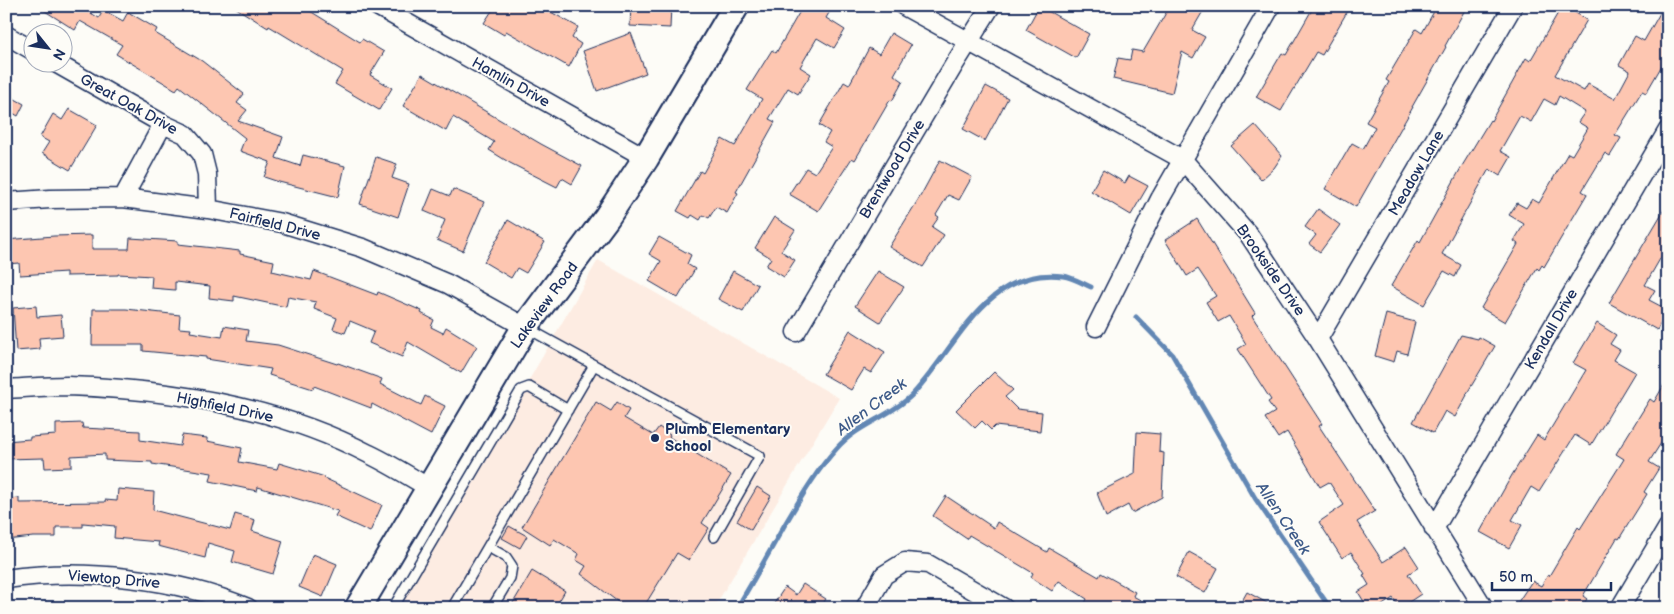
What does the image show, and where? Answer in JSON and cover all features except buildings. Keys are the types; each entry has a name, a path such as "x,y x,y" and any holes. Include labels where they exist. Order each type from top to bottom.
{"street":[{"name":"Hamlin Drive","path":"377,6 646,158"},
{"name":"Lakeview Road","path":"358,608 525,327 607,217 646,158 736,6"},
{"name":"Brookside Drive","path":"904,6 1182,159 1250,235 1318,339 1484,608"},
{"name":"Brentwood Drive","path":"796,332 991,6"},
{"path":"1096,327 1160,199 1271,6"},
{"name":"Meadow Lane","path":"1318,339 1513,6"},
{"path":"6,35 22,44"},
{"name":"Great Oak Drive","path":"71,72 162,124 184,134 202,154 207,174 208,209"},
{"path":"123,198 162,124"},
{"name":"Kendall Drive","path":"1434,529 1668,130"},
{"name":"Fairfield Drive","path":"6,202 123,198 208,209 282,223 362,248 448,284 525,327"},
{"name":"Highfield Drive","path":"6,389 65,386 130,390 198,399 253,411 321,433 361,450 429,488"},
{"path":"1620,608 1666,535"},
{"path":"865,608 884,575 905,562 928,564 1004,608"},
{"name":"Viewtop Drive","path":"6,579 58,575 120,577 174,585 230,600 248,608"}],"lane":[{"path":"525,327 760,456 714,537"},
{"path":"452,608 594,366"},
{"path":"393,608 521,390 529,387 568,410"},
{"path":"488,547 506,557 512,566 510,578 492,608"}],"shaded area":[{"name":"Plumb Elementary School","path":"598,260 839,398 714,608 398,608"}],"waterway":[{"name":"Allen Creek","path":"737,608 802,496 829,457 854,433 893,410 911,396 958,335 992,297 1013,284 1036,276 1063,276 1091,287"},
{"name":"Allen Creek","path":"1136,317 1172,354 1255,498 1330,608"}],"place":[{"name":"Plumb Elementary School","path":"655,438"}]}
